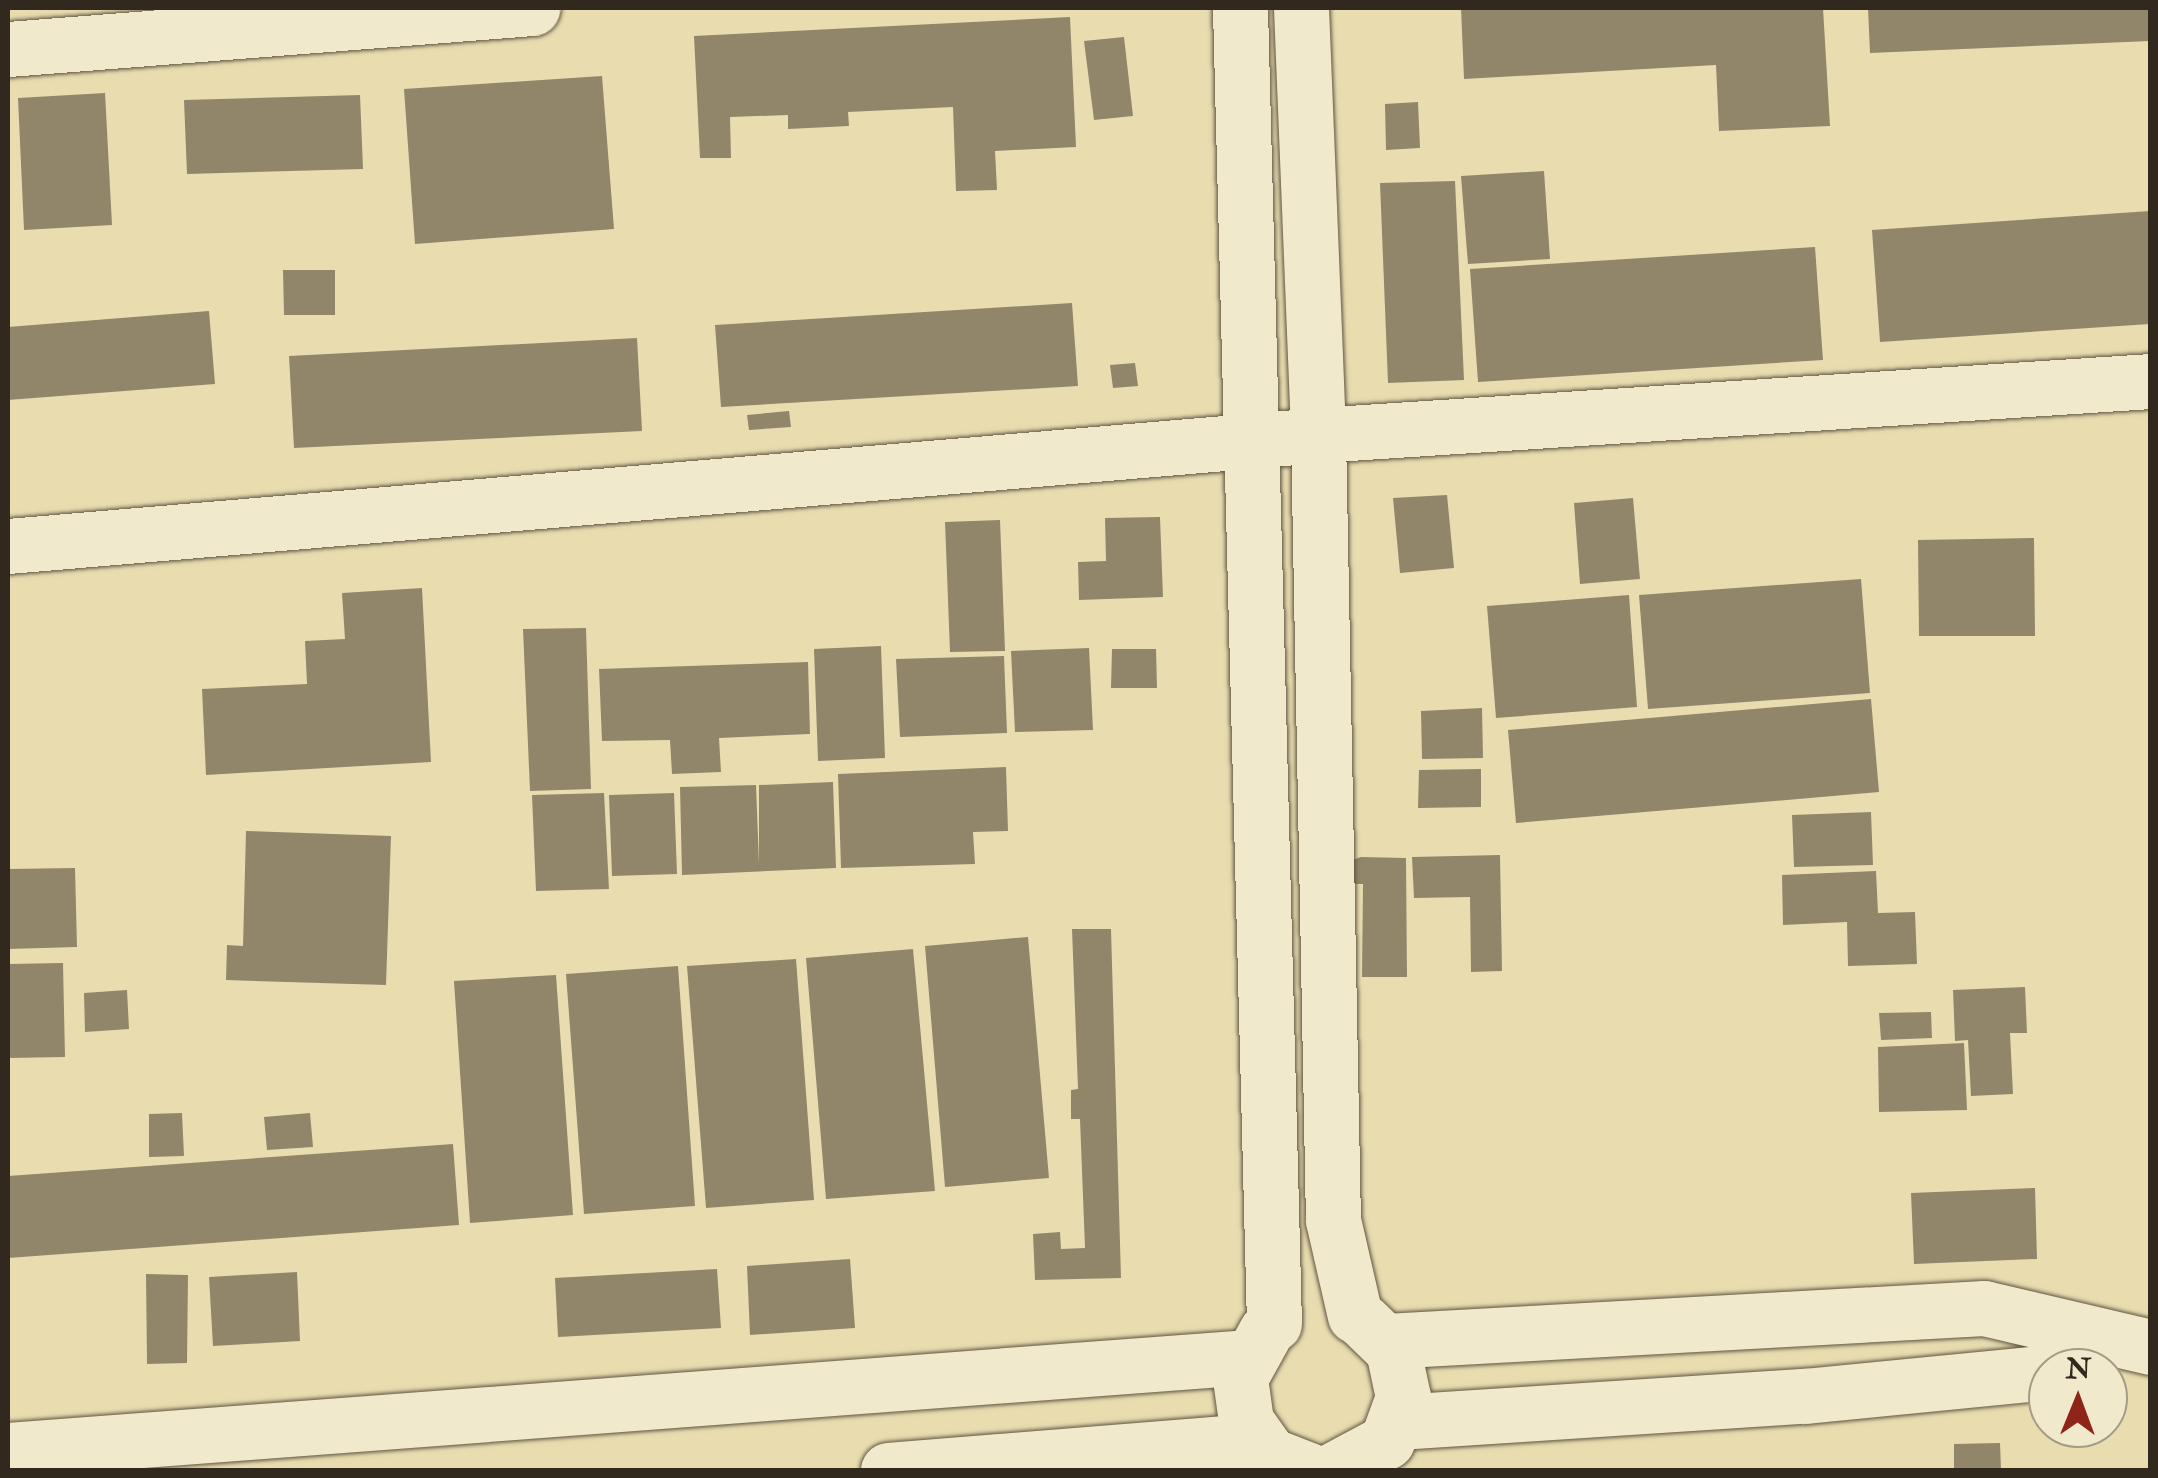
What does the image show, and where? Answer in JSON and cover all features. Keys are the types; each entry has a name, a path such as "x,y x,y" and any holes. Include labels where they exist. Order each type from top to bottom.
{"street":[{"path":"8,50 532,8"},
{"path":"1240,8 1250,442 1260,1340 1240,1400 1277,1459"},
{"path":"1302,8 1318,435 1333,1220 1370,1328 1402,1372 1390,1445"},
{"path":"8,546 1318,435 2150,381"},
{"path":"8,1450 1260,1340 1328,1308 1370,1328 1984,1308 2150,1347"},
{"path":"1333,1470 1390,1445 2028,1374"},
{"path":"888,1470 1277,1459"}],"building":[{"path":"1461,8 1823,8 1830,126 1719,131 1716,65 1464,79"},
{"path":"1868,8 2150,8 2150,41 1870,53"},
{"path":"1070,17 1076,147 995,151 997,190 956,191 953,107 848,112 849,126 788,129 788,115 730,117 731,158 700,158 694,36"},
{"path":"1124,37 1133,116 1094,120 1084,41"},
{"path":"602,76 614,229 415,244 404,89"},
{"path":"105,93 112,225 24,230 18,98"},
{"path":"360,95 363,169 187,174 184,100"},
{"path":"1418,102 1420,148 1386,150 1385,104"},
{"path":"1544,171 1550,259 1468,264 1461,176"},
{"path":"1455,181 1464,380 1388,383 1380,183"},
{"path":"2150,211 2150,324 1880,342 1872,230"},
{"path":"1815,247 1823,360 1478,382 1470,269"},
{"path":"283,270 335,270 335,315 284,315"},
{"path":"1072,303 1078,386 721,407 715,325"},
{"path":"209,311 215,384 8,400 8,327"},
{"path":"637,338 642,431 294,448 289,356"},
{"path":"1135,363 1138,386 1113,388 1110,365"},
{"path":"789,411 791,427 749,430 747,415"},
{"path":"1447,495 1454,568 1400,573 1393,498"},
{"path":"1633,498 1640,579 1580,584 1574,503"},
{"path":"1160,517 1163,597 1079,600 1078,562 1106,561 1105,518"},
{"path":"1000,520 1005,651 950,652 945,522"},
{"path":"2034,538 2035,636 1919,636 1918,540"},
{"path":"1861,579 1870,693 1648,709 1639,595"},
{"path":"422,588 431,762 206,775 202,689 307,684 305,641 345,639 342,593"},
{"path":"1629,595 1637,707 1496,718 1487,606"},
{"path":"586,628 591,789 530,791 523,629"},
{"path":"881,646 885,758 818,761 814,649"},
{"path":"1089,648 1093,730 1015,732 1011,651"},
{"path":"1112,649 1156,649 1157,688 1111,688"},
{"path":"1004,656 1007,733 900,737 896,659"},
{"path":"808,662 810,734 719,738 721,772 672,774 670,740 602,741 599,669"},
{"path":"1871,699 1879,792 1516,823 1508,730"},
{"path":"1482,708 1483,758 1422,759 1421,711"},
{"path":"1006,767 1008,831 973,832 975,864 841,868 838,774"},
{"path":"1481,769 1481,807 1418,808 1419,770"},
{"path":"833,782 836,868 682,875 680,787 756,785 759,864 759,785"},
{"path":"604,793 609,889 536,891 532,795"},
{"path":"674,793 677,874 612,876 609,795"},
{"path":"1871,812 1873,865 1794,867 1792,815"},
{"path":"246,831 391,836 386,985 226,980 227,945 243,946"},
{"path":"1500,855 1502,971 1471,972 1470,897 1414,898 1412,857"},
{"path":"1361,857 1406,858 1407,977 1362,977 1363,884 1344,884 1344,863"},
{"path":"75,868 77,947 8,949 8,869"},
{"path":"1876,871 1878,913 1915,912 1917,964 1848,966 1847,922 1783,925 1782,875"},
{"path":"1072,929 1111,929 1121,1278 1035,1280 1033,1234 1060,1232 1061,1249 1085,1248 1080,1119 1071,1119 1071,1090 1078,1089"},
{"path":"1028,937 1049,1178 945,1187 925,946"},
{"path":"913,949 935,1191 826,1199 806,958"},
{"path":"796,959 814,1200 706,1208 687,966"},
{"path":"63,963 65,1057 8,1058 8,964"},
{"path":"678,966 695,1206 584,1214 566,974"},
{"path":"556,975 573,1215 470,1223 454,981"},
{"path":"2025,987 2027,1033 2010,1033 2013,1094 1971,1096 1968,1040 1955,1041 1953,990"},
{"path":"127,990 129,1029 85,1032 84,993"},
{"path":"1931,1012 1932,1038 1881,1040 1879,1013"},
{"path":"1964,1043 1967,1110 1879,1112 1878,1047"},
{"path":"182,1113 184,1156 149,1157 149,1114"},
{"path":"310,1113 313,1147 267,1150 264,1117"},
{"path":"453,1144 459,1225 8,1258 8,1176"},
{"path":"2035,1188 2037,1259 1914,1264 1911,1193"},
{"path":"850,1259 855,1328 750,1335 747,1266"},
{"path":"717,1269 721,1328 558,1337 555,1278"},
{"path":"297,1272 300,1341 213,1346 209,1277"},
{"path":"146,1274 188,1275 187,1363 147,1364"},
{"path":"2000,1443 2001,1470 1954,1470 1954,1444"}]}
